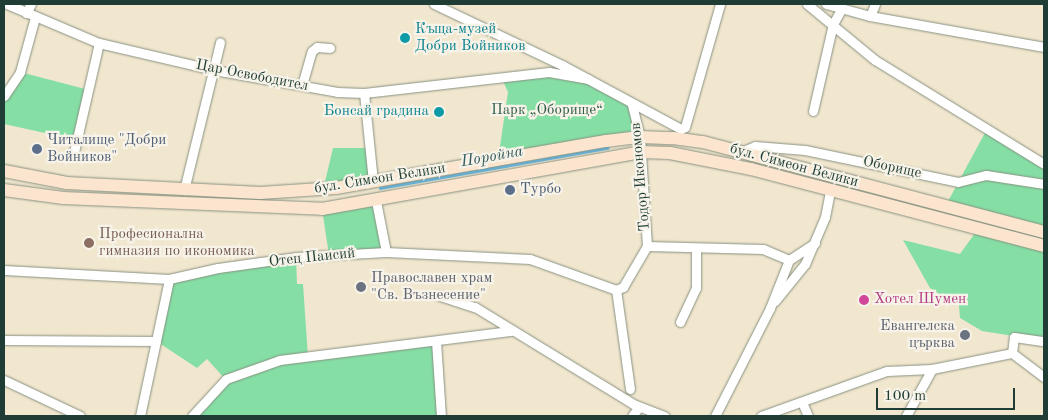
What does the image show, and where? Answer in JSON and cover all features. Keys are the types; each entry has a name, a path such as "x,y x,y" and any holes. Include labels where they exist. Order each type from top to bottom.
{"main road":[{"name":"бул. Симеон Велики","path":"4,171 67,183 184,190 260,193 323,190 640,137 703,142 1044,232"},
{"name":"бул. Симеон Велики","path":"4,190 63,198 254,209 322,209 376,201 641,152 705,158 830,192 1044,246"}],"street":[{"name":"Цар Освободител","path":"7,4 99,43 214,70 302,85 364,93 549,72 588,79"},
{"path":"4,96 20,72 31,15 30,4"},
{"path":"434,4 588,79 674,127 685,127 720,4"},
{"path":"807,4 875,60 1044,164"},
{"path":"826,4 870,16 1044,47"},
{"path":"870,16 875,4"},
{"path":"813,112 833,24 842,8"},
{"path":"184,190 220,42"},
{"path":"74,152 99,43"},
{"path":"302,85 312,51 317,47 330,48"},
{"path":"364,93 373,181"},
{"name":"Тодор Икономов","path":"616,290 623,287 647,246 640,137 632,104"},
{"name":"Оборище","path":"741,152 755,146 805,150 958,182 986,175 1044,184"},
{"path":"770,308 805,264 815,243 830,192"},
{"path":"376,201 386,252"},
{"path":"715,416 770,308 788,260 815,243"},
{"path":"647,246 763,249 788,260"},
{"path":"680,322 696,288 696,248"},
{"name":"Отец Паисий","path":"4,270 170,279 218,268 296,257 386,252 530,259 616,290"},
{"path":"140,416 170,279"},
{"path":"616,290 630,389"},
{"path":"437,295 475,307 511,331 639,407 665,416"},
{"path":"192,416 226,380 242,372 280,360 511,331"},
{"path":"1012,353 1014,337 1044,341"},
{"path":"4,340 156,341"},
{"path":"436,341 442,416"},
{"path":"760,416 886,371 932,369 1012,353 1044,377"},
{"path":"906,416 932,369"},
{"path":"4,380 80,416"},
{"path":"802,402 808,416"},
{"path":"632,416 639,407"}],"green space":[{"path":"20,72 89,90 77,140 4,124 4,96"},
{"name":"Парк „Оборище“","path":"521,74 588,79 632,104 640,137 498,160 508,92 502,79"},
{"path":"987,129 1044,164 1044,232 946,205"},
{"path":"333,148 369,148 373,181 323,190"},
{"path":"376,201 386,252 329,255 322,209"},
{"path":"978,229 1044,246 1044,341 982,331 960,318 958,294 941,295 930,288 903,240 960,254"},
{"path":"296,257 297,284 303,284 308,357 436,341 441,416 192,416 225,379 207,359 197,368 156,341 169,279"}],"waterway":[{"name":"Поройна","path":"380,188 608,148"}],"place":[{"name":"Къща-музей Добри Войников","path":"405,38"},
{"name":"Бонсай градина","path":"439,112"},
{"name":"Читалище \"Добри Войников\"","path":"37,149"},
{"name":"Турбо","path":"510,190"},
{"name":"Професионална гимназия по икономика","path":"89,243"},
{"name":"Православен храм \"Св. Възнесение\"","path":"361,287"},
{"name":"Хотел Шумен","path":"864,300"},
{"name":"Евангелска църква","path":"965,335"}]}
